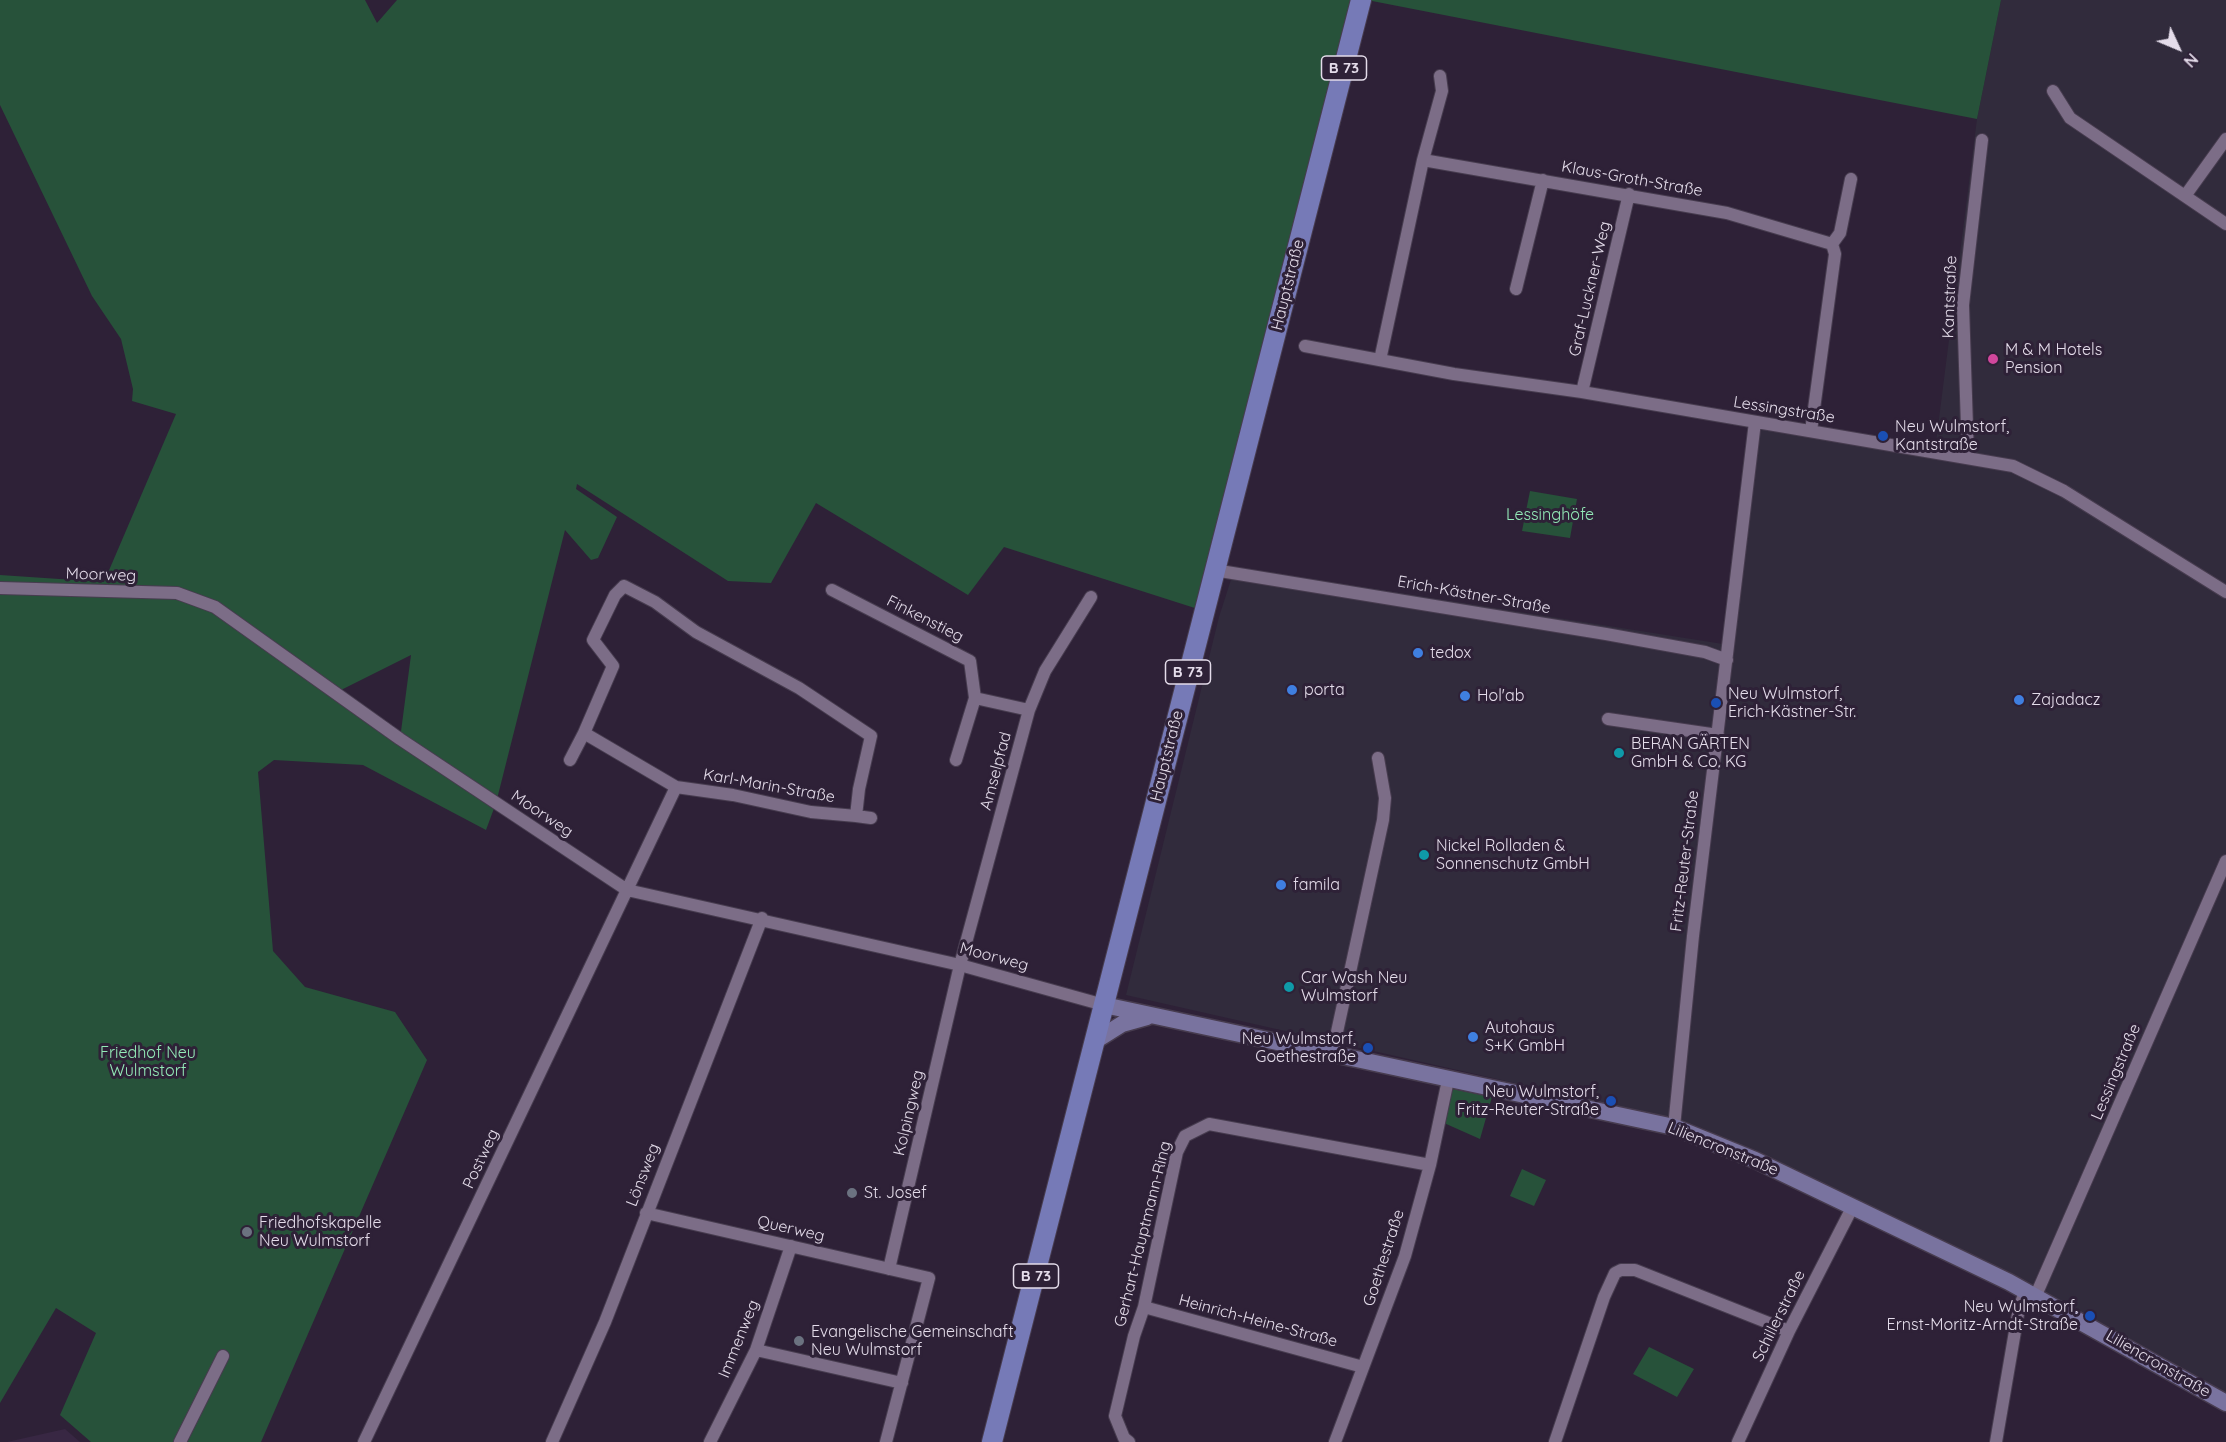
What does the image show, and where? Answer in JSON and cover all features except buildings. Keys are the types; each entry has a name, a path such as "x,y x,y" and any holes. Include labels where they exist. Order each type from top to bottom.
{"main road":[{"name":"Hauptstraße","path":"992,1442 1361,0"}],"street":[{"path":"1380,360 1423,160 1442,90 1440,76"},
{"path":"2054,91 2070,118 2226,224"},
{"path":"2185,196 2226,139"},
{"name":"Kantstraße","path":"1968,457 1963,306 1982,140"},
{"name":"Klaus-Groth-Straße","path":"1423,160 1629,194 1726,213 1833,244"},
{"path":"1811,431 1835,254 1833,244 1840,233 1851,179"},
{"path":"1516,289 1543,180"},
{"name":"Graf-Luckner-Weg","path":"1582,392 1629,194"},
{"name":"Lessingstraße","path":"1305,346 1454,374 1582,392 2013,466 2064,491 2226,592"},
{"name":"Fritz-Reuter-Straße","path":"1674,1127 1693,936 1755,422"},
{"name":"Erich-Kästner-Straße","path":"1214,570 1679,646 1706,652 1726,660"},
{"name":"Karl-Marin-Straße","path":"584,733 613,666 593,640 615,595 624,586 655,602 696,632 799,688 871,736 859,789 856,816"},
{"name":"Moorweg","path":"0,588 177,593 215,607 400,739 627,890 762,918 960,965 1104,1005"},
{"name":"Finkenstieg","path":"832,590 970,661 975,698 956,760"},
{"name":"Amselpfad","path":"960,965 1029,710 1045,671 1091,597"},
{"path":"975,698 1029,710"},
{"path":"1608,719 1718,735"},
{"path":"570,760 584,733 676,787"},
{"path":"1332,1055 1383,820 1385,798 1378,758"},
{"name":"Postweg","path":"364,1442 676,787"},
{"name":"Karl-Marin-Straße","path":"676,787 733,795 811,812 871,818"},
{"name":"Lessingstraße","path":"1996,1442 2019,1308 2031,1293 2226,861"},
{"name":"Lönsweg","path":"552,1442 605,1323 762,918"},
{"name":"Kolpingweg","path":"889,1269 960,965"},
{"name":"Liliencronstraße","path":"1104,1005 1448,1080 1580,1105 1674,1127 1755,1160 2031,1293 2226,1403"},
{"path":"1095,1041 1122,1024 1148,1016"},
{"name":"Goethestraße","path":"1335,1442 1405,1256 1430,1165 1448,1080"},
{"name":"Gerhart-Hauptmann-Ring","path":"1129,1442 1124,1438 1115,1416 1134,1336 1144,1307 1177,1152 1185,1136 1209,1124 1430,1165"},
{"name":"Schillerstraße","path":"1738,1442 1789,1330 1853,1206"},
{"name":"Querweg","path":"646,1213 929,1278 902,1383"},
{"name":"Immenweg","path":"710,1442 756,1350 791,1246"},
{"path":"1555,1442 1604,1297 1616,1273 1621,1269 1635,1269 1789,1330"},
{"name":"Heinrich-Heine-Straße","path":"1144,1307 1363,1367"},
{"path":"756,1350 902,1383 886,1442"},
{"path":"180,1442 223,1356"}],"shaded area":[{"path":"2001,0 2226,0 2226,1397 1678,1120 1126,995 1219,617 1235,567 1723,644 1753,418 1935,450 1977,119"},
{"path":"65,1429 80,1442 7,1442"}],"green space":[{"name":"Friedhof Neu Wulmstorf","path":"0,0 365,0 377,23 397,0 1351,0 1201,610 1004,547 968,595 816,503 771,583 728,581 577,484 576,489 617,517 598,558 591,560 565,530 496,803 486,830 363,765 274,760 258,772 273,951 305,987 395,1012 427,1060 261,1442 91,1442 60,1415 96,1333 56,1308 0,1403 0,575 104,582 176,414 132,401 133,389 121,339 92,296 0,105","holes":["411,655 400,739 335,693"]},
{"path":"1367,0 2001,0 1977,119"},
{"name":"Lessinghöfe","path":"1530,491 1577,499 1570,538 1522,531"},
{"path":"1452,1089 1492,1097 1480,1139 1444,1123"},
{"path":"1522,1169 1546,1180 1534,1206 1510,1196"},
{"path":"1649,1347 1694,1369 1677,1397 1633,1374"}],"place":[{"name":"M & M Hotels Pension","path":"1993,359"},
{"name":"Neu Wulmstorf, Kantstraße","path":"1883,436"},
{"name":"tedox","path":"1418,653"},
{"name":"porta","path":"1292,690"},
{"name":"Hol'ab","path":"1465,696"},
{"name":"Zajadacz","path":"2019,700"},
{"name":"Neu Wulmstorf, Erich-Kästner-Str.","path":"1716,703"},
{"name":"BERAN GÄRTEN GmbH & Co. KG","path":"1619,753"},
{"name":"Nickel Rolladen & Sonnenschutz GmbH","path":"1424,855"},
{"name":"famila","path":"1281,885"},
{"name":"Car Wash Neu Wulmstorf","path":"1289,987"},
{"name":"Autohaus S+K GmbH","path":"1473,1037"},
{"name":"Neu Wulmstorf, Goethestraße","path":"1368,1048"},
{"name":"Neu Wulmstorf, Fritz-Reuter-Straße","path":"1611,1101"},
{"name":"St. Josef","path":"852,1193"},
{"name":"Friedhofskapelle Neu Wulmstorf","path":"247,1232"},
{"name":"Neu Wulmstorf, Ernst-Moritz-Arndt-Straße","path":"2090,1316"},
{"name":"Evangelische Gemeinschaft Neu Wulmstorf","path":"799,1341"}]}
